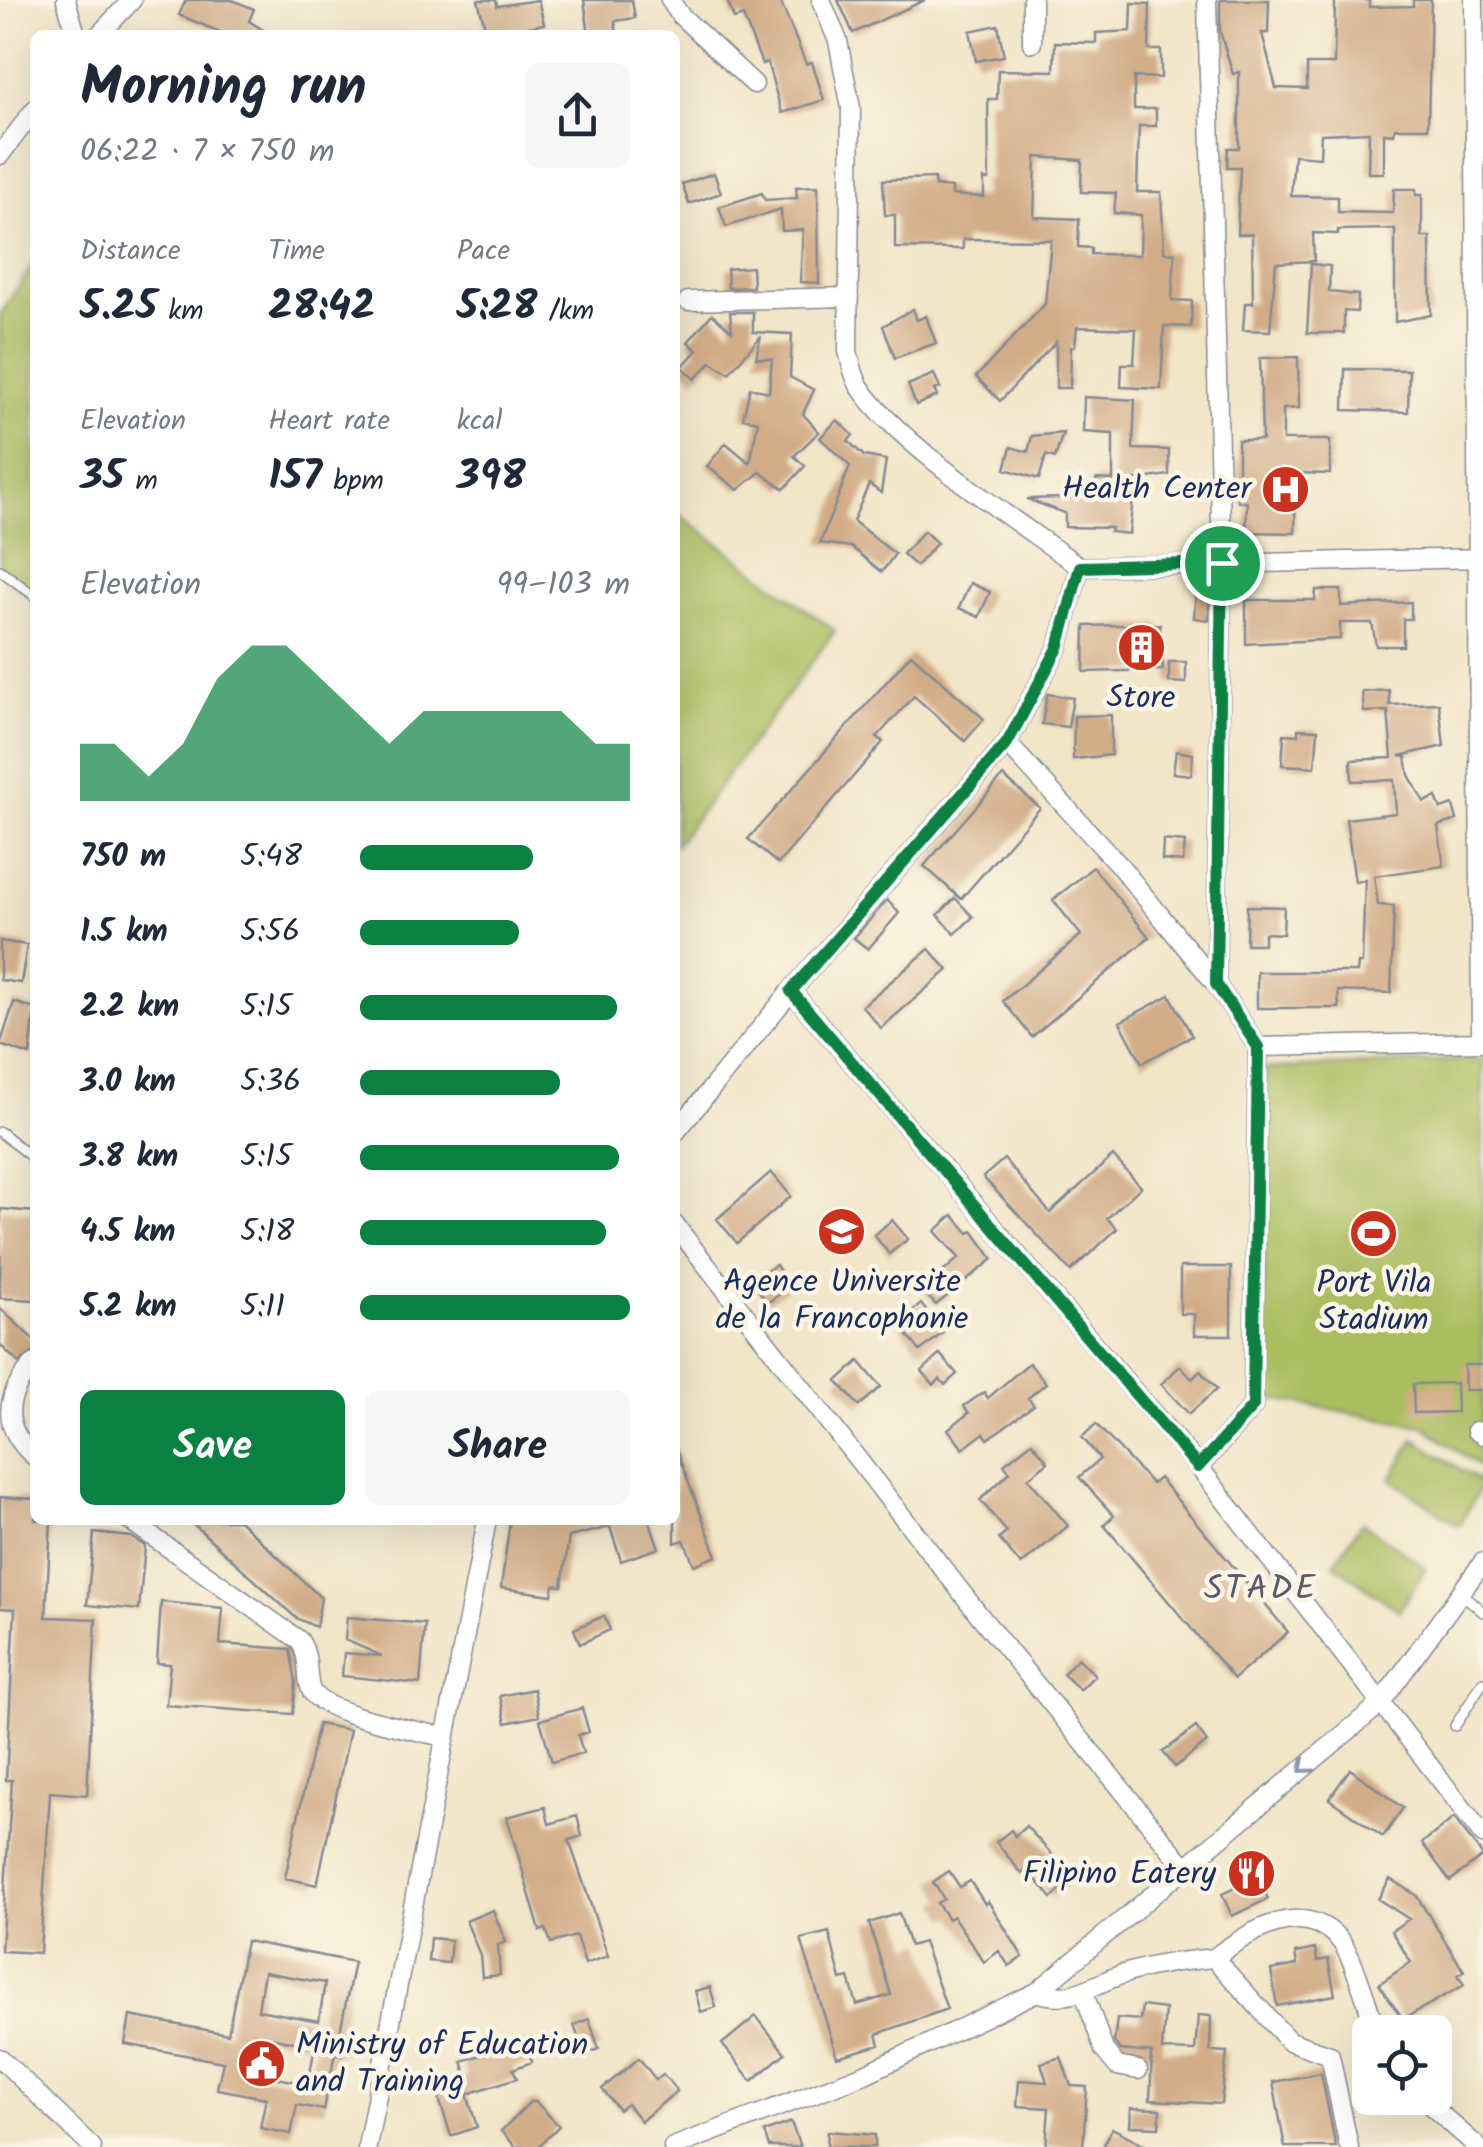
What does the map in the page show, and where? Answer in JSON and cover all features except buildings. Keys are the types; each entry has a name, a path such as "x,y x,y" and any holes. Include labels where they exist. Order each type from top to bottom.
{"street":[{"path":"66,0 75,30"},
{"path":"104,30 132,0"},
{"path":"670,0 680,15 754,84"},
{"path":"820,0 838,41 851,108 851,366 871,402 955,475 1080,567 1481,558"},
{"path":"1032,0 1032,43"},
{"path":"1207,0 1222,563 1216,984"},
{"path":"1258,1047 1481,1042 1481,558 1474,0"},
{"path":"2,147 30,115"},
{"path":"688,301 848,297"},
{"path":"680,1127 791,991 1007,743 1058,648 1080,567"},
{"path":"1007,743 1119,866 1216,984 1258,1047 1253,1406 1198,1467"},
{"path":"791,991 1198,1467 1483,1835"},
{"path":"680,1231 980,1616 1186,1867"},
{"path":"30,1369 9,1389 7,1404 14,1437 30,1452"},
{"path":"136,1525 299,1640 308,1658 309,1685 322,1702 444,1738"},
{"path":"368,2147 486,1525"},
{"path":"672,2147 865,2074 1037,1992 1380,1704 1483,1562"},
{"path":"1037,1992 1053,1998 1084,1993 1124,1973 1214,1958 1254,1928 1300,1919 1320,1924 1341,1940 1370,2015"},
{"path":"1214,1958 1289,2041 1330,2055 1349,2147"},
{"path":"1084,1993 1104,2050 1118,2066 1138,2070"},
{"path":"0,2058 92,2147"},
{"path":"1441,2115 1478,2147"}],"lane":[{"path":"0,570 30,592"},
{"path":"0,1132 30,1156"},
{"path":"1461,1594 1483,1612"},
{"path":"1455,1726 1483,1682"}],"green space":[{"path":"30,270 30,596 0,573 0,315"},
{"path":"680,515 835,631 680,839"},
{"name":"Port Vila Stadium","path":"1483,1059 1483,1469 1423,1426 1263,1397 1265,1069"},
{"path":"1414,1439 1483,1484 1459,1526 1391,1479"},
{"path":"1362,1522 1426,1568 1399,1611 1334,1564"}],"place":[{"name":"Health Center","path":"1286,489"},
{"name":"Store","path":"1141,648"},
{"name":"Agence Universite de la Francophonie","path":"842,1232"},
{"name":"Port Vila Stadium","path":"1374,1233"},
{"name":"Filipino Eatery","path":"1251,1874"},
{"name":"Ministry of Education and Training","path":"261,2063"}],"district":[{"name":"STADE","path":"1261,1590"}],"route":[{"path":"1222,563 1216,984 1258,1047 1253,1406 1198,1467 791,991 1007,743 1058,648 1080,567 1222,563"}]}
